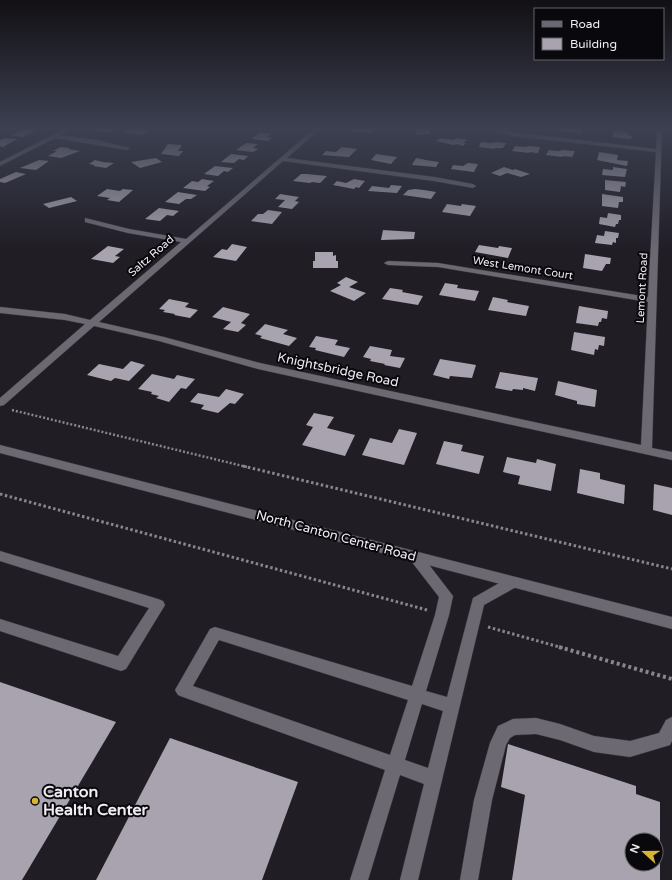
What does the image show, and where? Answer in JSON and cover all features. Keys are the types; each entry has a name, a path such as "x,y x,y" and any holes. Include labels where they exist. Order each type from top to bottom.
{"street":[{"name":"Saltz Road","path":"0,403 270,169"},
{"path":"359,169 434,179 473,186"},
{"name":"Lemont Road","path":"646,450 658,169"},
{"path":"88,220 128,231 187,241"},
{"name":"West Lemont Court","path":"388,263 438,265 653,300"},
{"name":"Knightsbridge Road","path":"0,310 42,314 161,339 258,366 672,456"},
{"name":"North Canton Center Road","path":"0,449 672,623"},
{"path":"0,556 158,605 120,664 0,624"},
{"path":"359,880 442,615 446,596 415,557"},
{"path":"409,880 478,602 513,582"},
{"path":"434,779 184,690 215,634 452,706"},
{"path":"469,880 483,800 498,743 504,732 513,727 536,726 560,732 594,744 630,749 664,739 672,725"}],"path":[{"path":"8,409 672,569"},
{"path":"0,494 442,615"},
{"path":"473,623 672,679"}],"building":[{"path":"211,169 232,169 228,172 224,171 218,176 204,174"},
{"path":"452,169 475,169 474,172"},
{"path":"500,169 515,169 530,174 521,177 507,173 500,176 491,173"},
{"path":"603,169 627,169 625,177 602,175"},
{"path":"16,172 26,174 5,183 0,182 0,179"},
{"path":"301,174 327,176 320,183 293,181"},
{"path":"202,179 214,181 207,186 210,187 205,191 183,188 192,181 198,182"},
{"path":"354,179 365,181 359,188 356,187 354,189 333,185 337,181 346,183"},
{"path":"605,180 626,182 625,187 621,186 620,192 605,190"},
{"path":"391,185 402,186 397,193 368,191 372,186 389,188"},
{"path":"107,189 120,191 123,189 133,190 119,202 107,200 110,198 97,196"},
{"path":"415,189 436,192 431,199 403,195 408,190"},
{"path":"178,192 197,195 191,199 186,199 179,204 165,202"},
{"path":"280,194 299,197 295,201 299,202 292,209 278,207 285,200 275,199"},
{"path":"602,194 623,197 623,202 619,202 618,208 602,206"},
{"path":"71,197 77,201 49,208 43,204"},
{"path":"447,204 476,206 470,216 442,212"},
{"path":"159,208 179,211 173,216 167,215 160,221 145,219"},
{"path":"268,210 282,212 272,224 251,221 258,214 263,214"},
{"path":"608,213 621,215 621,220 619,220 615,227 599,224 600,217 607,218"},
{"path":"383,230 415,232 414,239 381,240"},
{"path":"605,231 619,233 618,238 616,238 616,243 613,242 612,245 595,243 597,235 604,236"},
{"path":"232,244 247,247 236,261 213,257 222,249 227,250"},
{"path":"479,245 498,248 499,246 512,248 508,258 475,252"},
{"path":"108,246 124,249 115,256 120,257 113,263 91,259"},
{"path":"315,252 333,252 333,256 336,255 336,261 338,261 338,268 313,268"},
{"path":"585,254 611,258 610,264 606,264 602,271 583,268"},
{"path":"346,277 358,282 349,287 366,293 354,301 330,291 341,285 337,283"},
{"path":"445,283 458,285 457,288 479,291 475,301 439,295"},
{"path":"390,288 423,296 418,305 382,299"},
{"path":"493,297 508,300 507,302 529,306 526,316 488,310"},
{"path":"169,299 189,303 185,307 198,310 190,318 163,312 165,310 159,309"},
{"path":"579,306 608,311 607,319 602,318 598,326 576,323"},
{"path":"223,307 250,314 241,323 246,325 238,332 223,329 231,322 212,317"},
{"path":"265,324 288,330 283,334 297,338 289,346 260,338 262,336 255,334"},
{"path":"574,332 605,337 604,346 599,345 598,350 595,349 594,355 571,350"},
{"path":"316,336 338,340 335,345 350,348 344,357 315,350 316,348 309,347"},
{"path":"370,346 392,350 390,356 405,358 400,368 370,361 371,359 363,357"},
{"path":"440,359 476,365 472,378 450,376 449,379 433,375"},
{"path":"131,361 145,365 129,381 115,378 111,381 87,375 99,364 123,369"},
{"path":"500,372 538,378 535,391 523,388 523,390 513,389 512,391 495,388"},
{"path":"152,374 174,379 177,375 195,379 186,389 181,388 169,402 156,398 159,396 151,394 152,392 138,389"},
{"path":"558,381 597,390 595,407 577,404 577,401 555,395"},
{"path":"226,389 244,394 235,404 230,403 218,413 201,409 204,405 190,402 198,393 219,397"},
{"path":"314,413 334,417 327,428 355,435 345,456 302,445 313,427 306,425"},
{"path":"399,429 417,433 404,465 362,455 370,438 392,443"},
{"path":"444,441 463,445 461,451 484,456 479,474 436,464"},
{"path":"507,457 536,463 537,459 556,464 551,491 518,484 520,476 503,472"},
{"path":"580,469 600,473 600,479 625,485 624,504 577,493"},
{"path":"654,484 672,488 672,515 653,510"},
{"name":"Canton Health Center","path":"0,682 116,722 22,880 0,880"},
{"path":"170,738 298,782 262,880 96,880"},
{"path":"508,744 636,786 636,794 660,802 660,832 624,832 624,872 660,872 660,880 512,880 525,795 501,787"}],"place":[{"name":"Canton Health Center","path":"35,801"}]}
